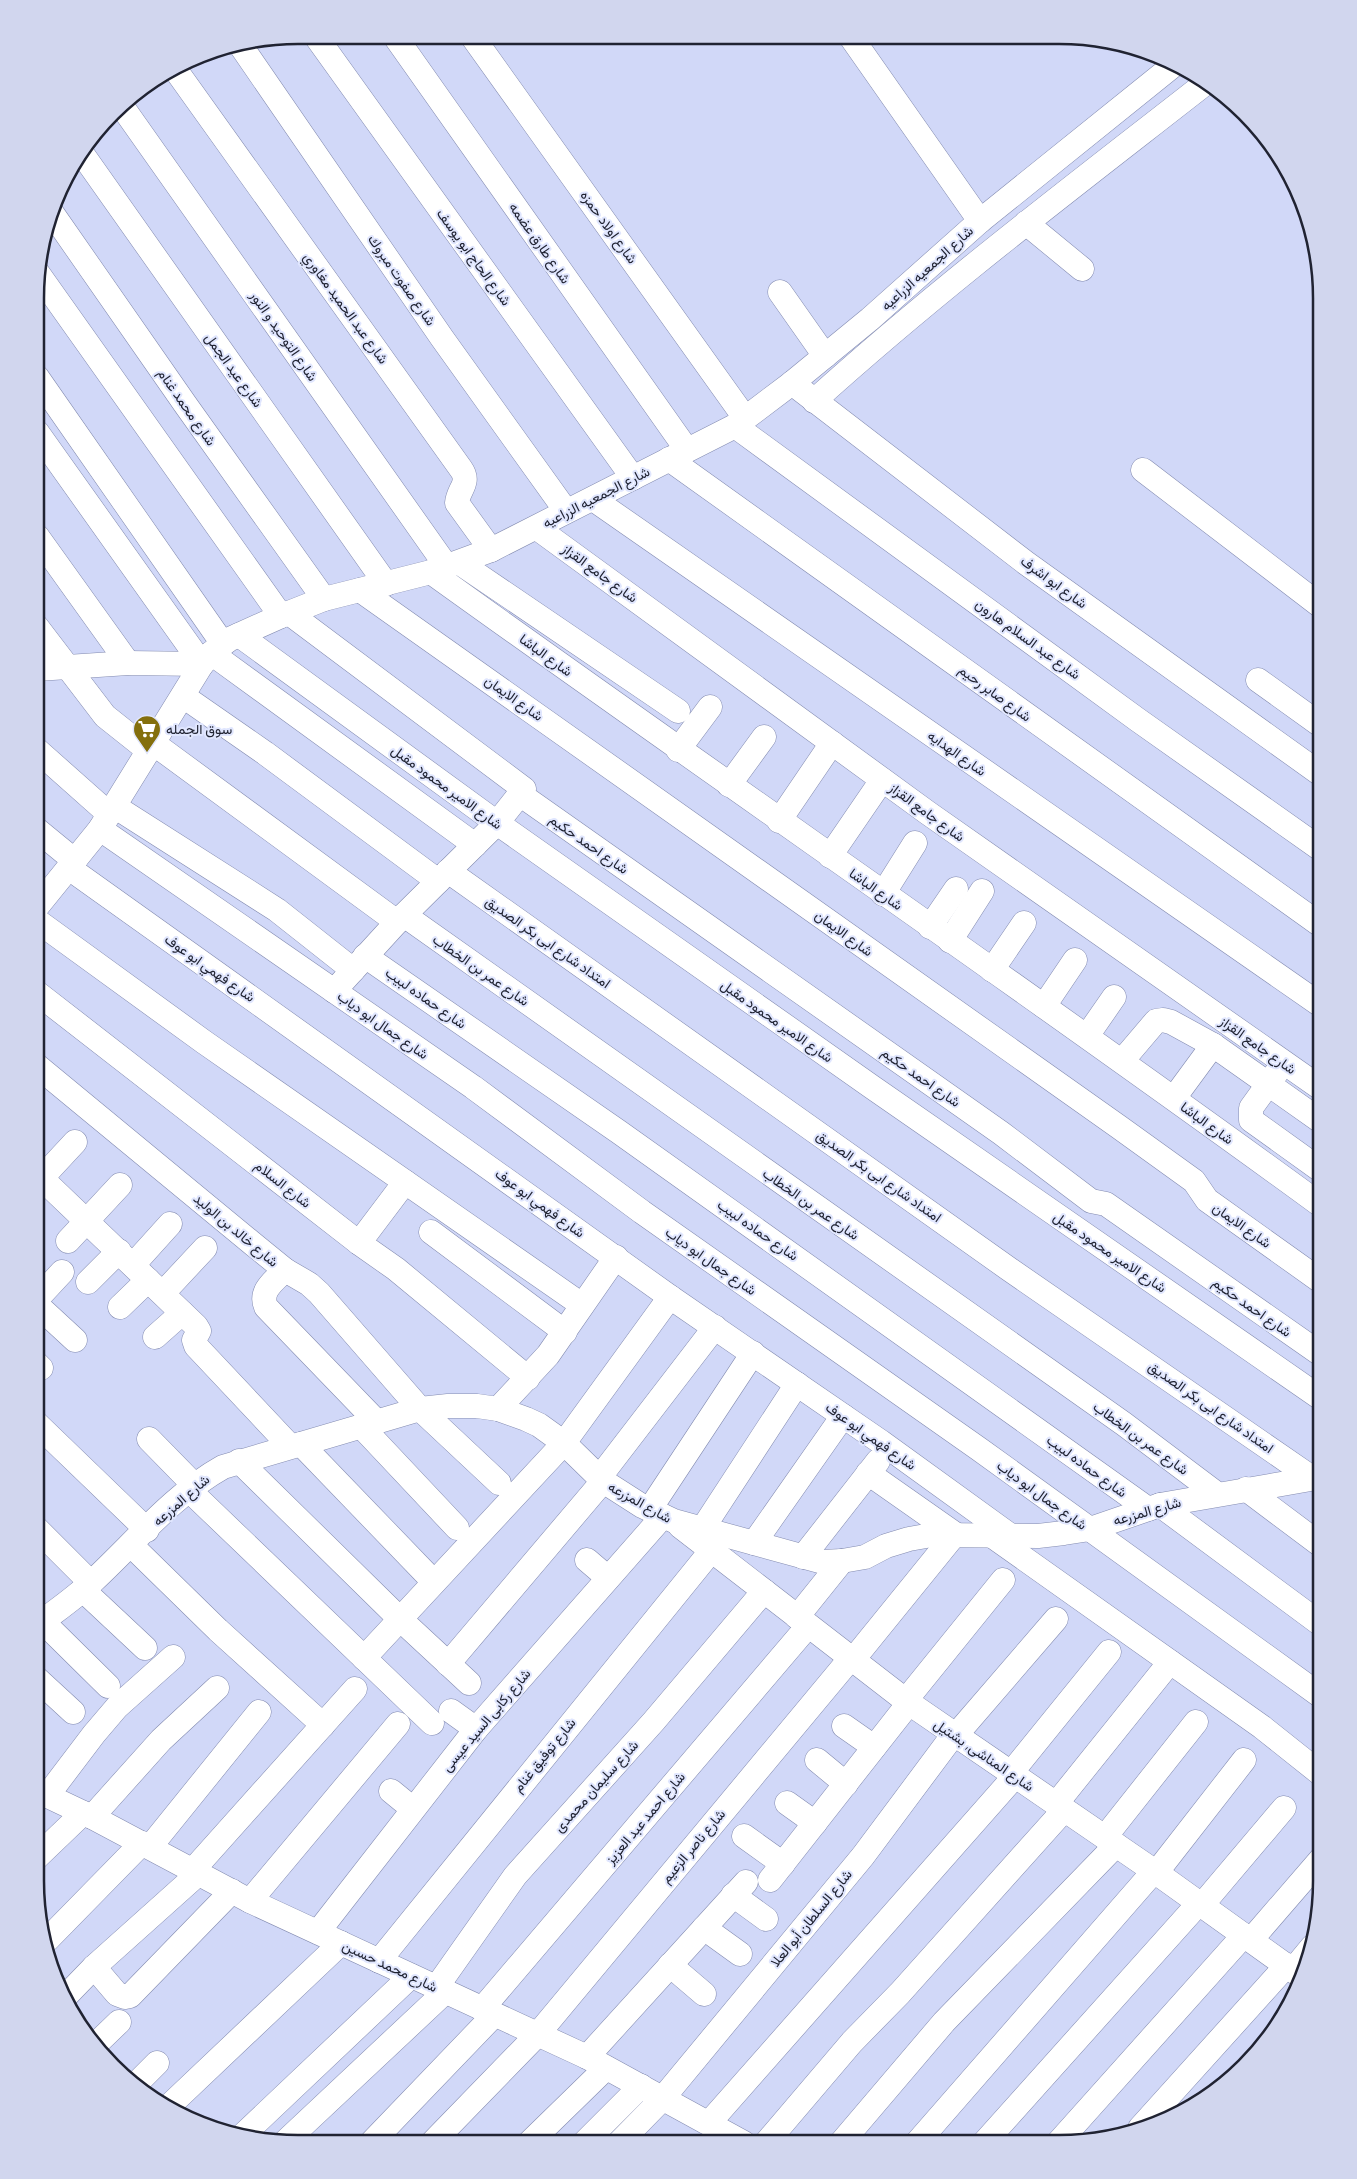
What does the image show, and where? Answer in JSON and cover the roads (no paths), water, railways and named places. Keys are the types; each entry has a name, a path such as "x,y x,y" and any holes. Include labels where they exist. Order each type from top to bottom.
{"street":[{"name":"شارع الحاج ابو يوسف","path":"322,44 633,478"},
{"name":"شارع طارق عضمه","path":"400,44 678,455"},
{"name":"شارع اولاد حمزه","path":"478,44 740,422"},
{"path":"856,44 980,221"},
{"name":"شارع صفوت مبروك","path":"244,50 442,338 566,511"},
{"name":"شارع الجمعيه الزراعيه","path":"219,649 285,614 324,599 446,567 491,550 740,422 792,383 870,319 980,221 1169,69"},
{"name":"شارع عبد الحميد مغاوري","path":"178,74 466,475 466,483 458,496 457,503 491,550"},
{"name":"شارع الجمعيه الزراعيه","path":"814,401 868,352 1026,223 1200,87"},
{"name":"شارع التوحيد و النور","path":"125,112 446,567"},
{"name":"شارع عيد الجمل","path":"85,160 386,584"},
{"name":"شارع محمد غنام","path":"56,219 184,404 324,599"},
{"path":"1026,223 1082,269"},
{"name":"شارع احمد حكيم","path":"44,282 285,614 522,792 993,1128 1091,1201 1106,1204 1313,1349"},
{"path":"780,292 825,356"},
{"name":"شارع ابو اشرف","path":"792,383 1026,562 1313,769"},
{"path":"44,387 219,649"},
{"name":"شارع عبد السلام هارون","path":"740,422 1130,714 1313,844"},
{"path":"44,440 219,649 476,845"},
{"name":"شارع صابر رحيم","path":"678,455 1313,919"},
{"path":"1143,470 1313,600"},
{"name":"شارع الهدايه","path":"593,499 1313,1000"},
{"name":"شارع جامع القزاز","path":"537,528 882,780 1313,1083"},
{"path":"44,546 128,663"},
{"path":"446,567 622,674 678,711"},
{"name":"شارع الباشا","path":"446,567 603,696 1087,1036 1313,1199"},
{"name":"شارع الايمان","path":"360,590 1119,1127 1194,1181 1207,1200 1313,1276"},
{"name":"شارع عمر بن الخطاب","path":"44,637 66,668 105,716 400,919 1124,1424 1217,1494"},
{"path":"44,670 128,663 219,649"},
{"path":"44,898 72,865 107,816 183,696 219,649"},
{"name":"شارع الامير محمود مقبل","path":"219,649 497,823 1313,1393"},
{"path":"603,696 622,674"},
{"path":"1258,680 1313,720"},
{"name":"امتداد شارع ابى بكر الصديق","path":"183,696 1009,1269 1313,1474"},
{"path":"678,750 710,707"},
{"path":"729,785 764,737"},
{"path":"779,821 832,743"},
{"path":"44,757 107,816"},
{"path":"830,856 882,780"},
{"path":"334,991 400,919 497,823 522,792"},
{"name":"شارع حماده لبيب","path":"107,816 277,910 683,1177 1313,1619"},
{"name":"شارع جمال ابو دياب","path":"107,816 334,991 473,1087 642,1212 1090,1528 1313,1689"},
{"name":"شارع فهمي ابو عوف","path":"44,837 72,865 670,1297 888,1447 1002,1536 1170,1662 1262,1726 1313,1767"},
{"path":"883,894 915,843"},
{"path":"930,926 956,888"},
{"path":"950,941 982,891"},
{"path":"44,910 204,1042 582,1305"},
{"path":"992,970 1024,923"},
{"path":"1044,1006 1075,960"},
{"path":"1087,1036 1114,997"},
{"name":"شارع السلام","path":"44,998 359,1243 396,1269 528,1378"},
{"path":"1122,1061 1156,1021 1163,1020 1177,1024 1213,1045 1313,1116"},
{"path":"1174,1098 1213,1045"},
{"path":"1284,1063 1251,1108 1251,1120 1313,1165"},
{"name":"شارع خالد بن الوليد","path":"44,1072 285,1270 320,1293 420,1410 499,1483"},
{"path":"44,1172 75,1142"},
{"path":"359,1243 405,1182"},
{"path":"44,1183 141,1272 198,1329 194,1340 196,1346 434,1582"},
{"path":"68,1241 120,1185"},
{"path":"120,1307 170,1224"},
{"path":"431,1232 565,1332"},
{"path":"88,1282 141,1272 205,1248"},
{"path":"498,1409 528,1378 565,1332 616,1257"},
{"path":"285,1270 264,1292 263,1300 266,1307 457,1528"},
{"path":"44,1291 62,1272"},
{"path":"364,1658 564,1443 670,1297"},
{"path":"44,1311 75,1340"},
{"path":"155,1337 182,1313"},
{"path":"448,1664 601,1479 715,1327"},
{"name":"شارع ركابى السيد عيسى","path":"318,1932 476,1729 662,1515 753,1353"},
{"path":"703,1528 797,1384"},
{"name":"شارع المزرعه","path":"44,1617 87,1586 169,1507 192,1488 223,1467 420,1410 448,1406 477,1406 498,1409 539,1425 564,1443 601,1479 662,1515 823,1562 865,1557 886,1546 932,1535 1002,1536 1055,1534 1090,1528 1154,1507 1313,1478"},
{"path":"754,1543 842,1416"},
{"path":"44,1432 139,1537 218,1630 323,1726"},
{"path":"149,1439 192,1488 364,1658 441,1717 476,1729"},
{"path":"803,1557 888,1447"},
{"path":"239,1461 400,1620 469,1683"},
{"path":"868,1473 955,1534"},
{"path":"1246,1489 1313,1539"},
{"name":"شارع المناشى, بشتيل","path":"662,1515 907,1702 1155,1872 1294,1971"},
{"name":"شارع ناصر الزعيم","path":"440,2135 538,2034 955,1534"},
{"path":"44,1536 144,1648"},
{"name":"شارع توفيق غنام","path":"379,1960 711,1551"},
{"path":"587,1560 608,1578"},
{"name":"شارع احمد عبد العزيز","path":"378,2135 488,2012 802,1622 842,1561"},
{"path":"744,1836 776,1872 1003,1580"},
{"name":"شارع سليمان محمدى","path":"292,2135 441,1989 515,1876 654,1721 764,1592"},
{"name":"شارع السلطان أبو العلا","path":"628,2135 663,2098 863,1856 955,1735 1056,1619"},
{"path":"44,1627 108,1686"},
{"path":"708,2123 1013,1775 1109,1652"},
{"path":"44,1790 118,1708 173,1657"},
{"path":"773,2135 852,2042 900,1993 1060,1807 1170,1662"},
{"path":"44,1685 73,1712"},
{"path":"44,1852 88,1815 161,1740 217,1688"},
{"path":"69,1993 196,1871 355,1689"},
{"path":"50,1937 146,1845 259,1712"},
{"path":"848,2135 944,2022 1110,1841 1196,1722"},
{"path":"94,1968 117,1994 125,1997 130,1996 241,1896 398,1724"},
{"path":"844,1726 874,1747"},
{"path":"817,1760 846,1784"},
{"path":"924,2135 1155,1872 1244,1760"},
{"path":"391,1791 413,1809"},
{"name":"شارع محمد حسين","path":"44,1794 88,1815 241,1896 538,2034 641,2086 727,2135"},
{"path":"787,1803 815,1823"},
{"path":"991,2135 1284,1808"},
{"path":"1065,2135 1313,1868"},
{"path":"535,2135 596,2063 670,1965 739,1888 766,1919"},
{"path":"704,1928 740,1954"},
{"path":"173,2102 341,1943"},
{"path":"670,1965 704,1994"},
{"path":"1149,2119 1294,1971"},
{"path":"248,2130 411,1976"},
{"path":"100,2040 119,2022"},
{"path":"140,2080 157,2063"},
{"path":"592,2135 641,2086"}],"place":[{"name":"سوق الجمله","path":"147,753"}]}
